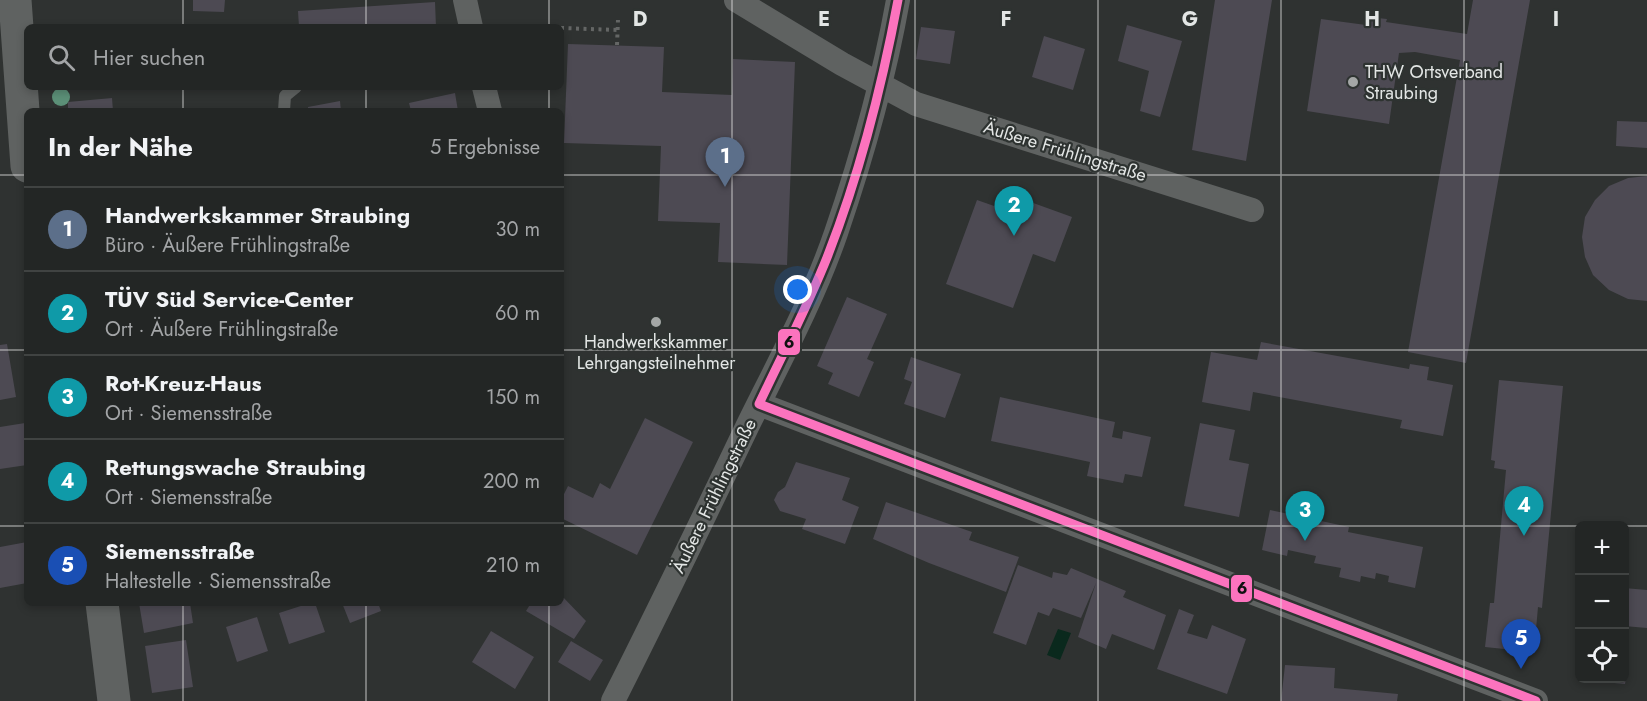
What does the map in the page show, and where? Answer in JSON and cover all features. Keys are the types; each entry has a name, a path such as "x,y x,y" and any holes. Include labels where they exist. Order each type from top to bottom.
{"main road":[{"path":"15,0 24,124"},
{"path":"102,606 114,701"}],"street":[{"path":"465,0 470,24"},
{"path":"736,0 880,86"},
{"name":"Äußere Frühlingstraße","path":"613,701 759,404 807,302 835,235 880,86 898,0"},
{"name":"Äußere Frühlingstraße","path":"880,86 916,104 1252,210"},
{"path":"485,90 489,108"},
{"path":"759,404 1536,701"}],"lane":[{"path":"284,108 285,96 292,90"}],"path":[{"path":"617,45 618,20"},
{"path":"564,28 618,30"}],"shaded area":[{"path":"1058,629 1071,633 1060,660 1047,655"}],"building":[{"path":"193,0 225,0 224,12 193,11"},
{"path":"1215,0 1272,0 1246,161 1192,150"},
{"path":"1473,0 1530,0 1466,363 1408,352 1460,60 1415,52 1399,53 1389,124 1307,111 1321,19 1366,25 1368,17 1387,19 1386,22 1467,34"},
{"path":"435,2 436,24 299,24 298,11"},
{"path":"1127,25 1182,41 1160,117 1140,111 1149,71 1118,61"},
{"path":"921,27 955,31 950,64 916,59"},
{"path":"1044,36 1085,49 1073,90 1032,77"},
{"path":"568,44 664,47 662,92 732,95 733,59 795,62 787,265 718,262 720,223 658,221 661,146 564,143"},
{"path":"455,93 458,108 410,108 409,103"},
{"path":"112,98 113,108 68,108 68,102"},
{"path":"340,101 341,108 308,108"},
{"path":"1617,121 1647,122 1647,148 1616,146"},
{"path":"1647,176 1647,301 1628,299 1609,290 1593,275 1585,257 1582,237 1585,217 1595,200 1609,186 1628,178"},
{"path":"1000,198 1023,206 1025,200 1072,217 1055,262 1033,254 1013,308 946,284 977,200 997,207"},
{"path":"847,297 887,314 867,359 874,362 859,397 828,384 833,373 817,366"},
{"path":"1261,342 1409,369 1410,364 1429,367 1427,380 1453,385 1443,436 1400,428 1402,420 1253,392 1250,411 1202,402 1211,352 1257,360"},
{"path":"7,344 16,397 0,400 0,345"},
{"path":"911,357 961,374 945,418 904,404 912,382 904,379"},
{"path":"1499,380 1563,386 1542,608 1538,607 1534,652 1485,647 1490,603 1494,603 1506,470 1494,468 1495,461 1491,460"},
{"path":"1000,397 1115,422 1112,437 1122,439 1123,431 1151,437 1142,477 1125,474 1123,483 1087,476 1090,462 991,441"},
{"path":"645,418 693,442 637,555 564,519 564,494 568,486 593,498 600,483 610,489"},
{"path":"24,423 24,465 0,469 0,427"},
{"path":"1200,423 1235,430 1229,460 1249,464 1239,517 1184,506"},
{"path":"796,462 850,478 842,500 859,507 845,544 802,529 806,519 780,511 774,500 778,492 785,487"},
{"path":"886,502 972,532 969,540 1019,557 1006,592 873,539"},
{"path":"1270,510 1349,527 1348,532 1423,547 1415,588 1388,582 1389,576 1376,573 1375,579 1361,576 1360,582 1339,577 1341,568 1314,563 1316,556 1288,550 1287,556 1262,550"},
{"path":"24,543 24,584 0,588 0,547"},
{"path":"1018,565 1052,578 1053,572 1067,575 1071,568 1126,591 1123,597 1166,615 1154,650 1112,634 1106,649 1078,637 1096,583 1081,618 1053,608 1049,616 1038,612 1026,645 993,633"},
{"path":"1629,588 1647,590 1647,628 1629,626"},
{"path":"564,598 586,621 574,639 526,611 529,606 564,606"},
{"path":"140,606 190,606 193,623 144,633"},
{"path":"301,606 316,606 325,632 289,644 279,613"},
{"path":"343,606 379,606 381,611 350,623"},
{"path":"1179,609 1194,615 1187,633 1207,639 1212,625 1246,639 1227,694 1157,669"},
{"path":"257,617 268,651 237,662 226,627"},
{"path":"491,631 534,657 515,689 472,662"},
{"path":"186,640 193,687 152,693 145,646"},
{"path":"571,641 603,660 590,681 558,662"},
{"path":"1285,665 1335,668 1334,688 1398,694 1397,701 1281,701"}],"transit line":[{"name":"6","path":"898,0 869,129 840,224 812,293 759,404 1536,701"}],"place":[{"name":"THW Ortsverband Straubing","path":"1353,82"},
{"name":"Handwerkskammer Straubing","path":"725,187"},
{"name":"TÜV Süd Service-Center","path":"1014,236"},
{"name":"Handwerkskammer Lehrgangsteilnehmer","path":"656,322"},
{"name":"Rettungswache Straubing","path":"1524,536"},
{"name":"Rot-Kreuz-Haus","path":"1305,541"},
{"name":"Siemensstraße","path":"1521,669"}]}
